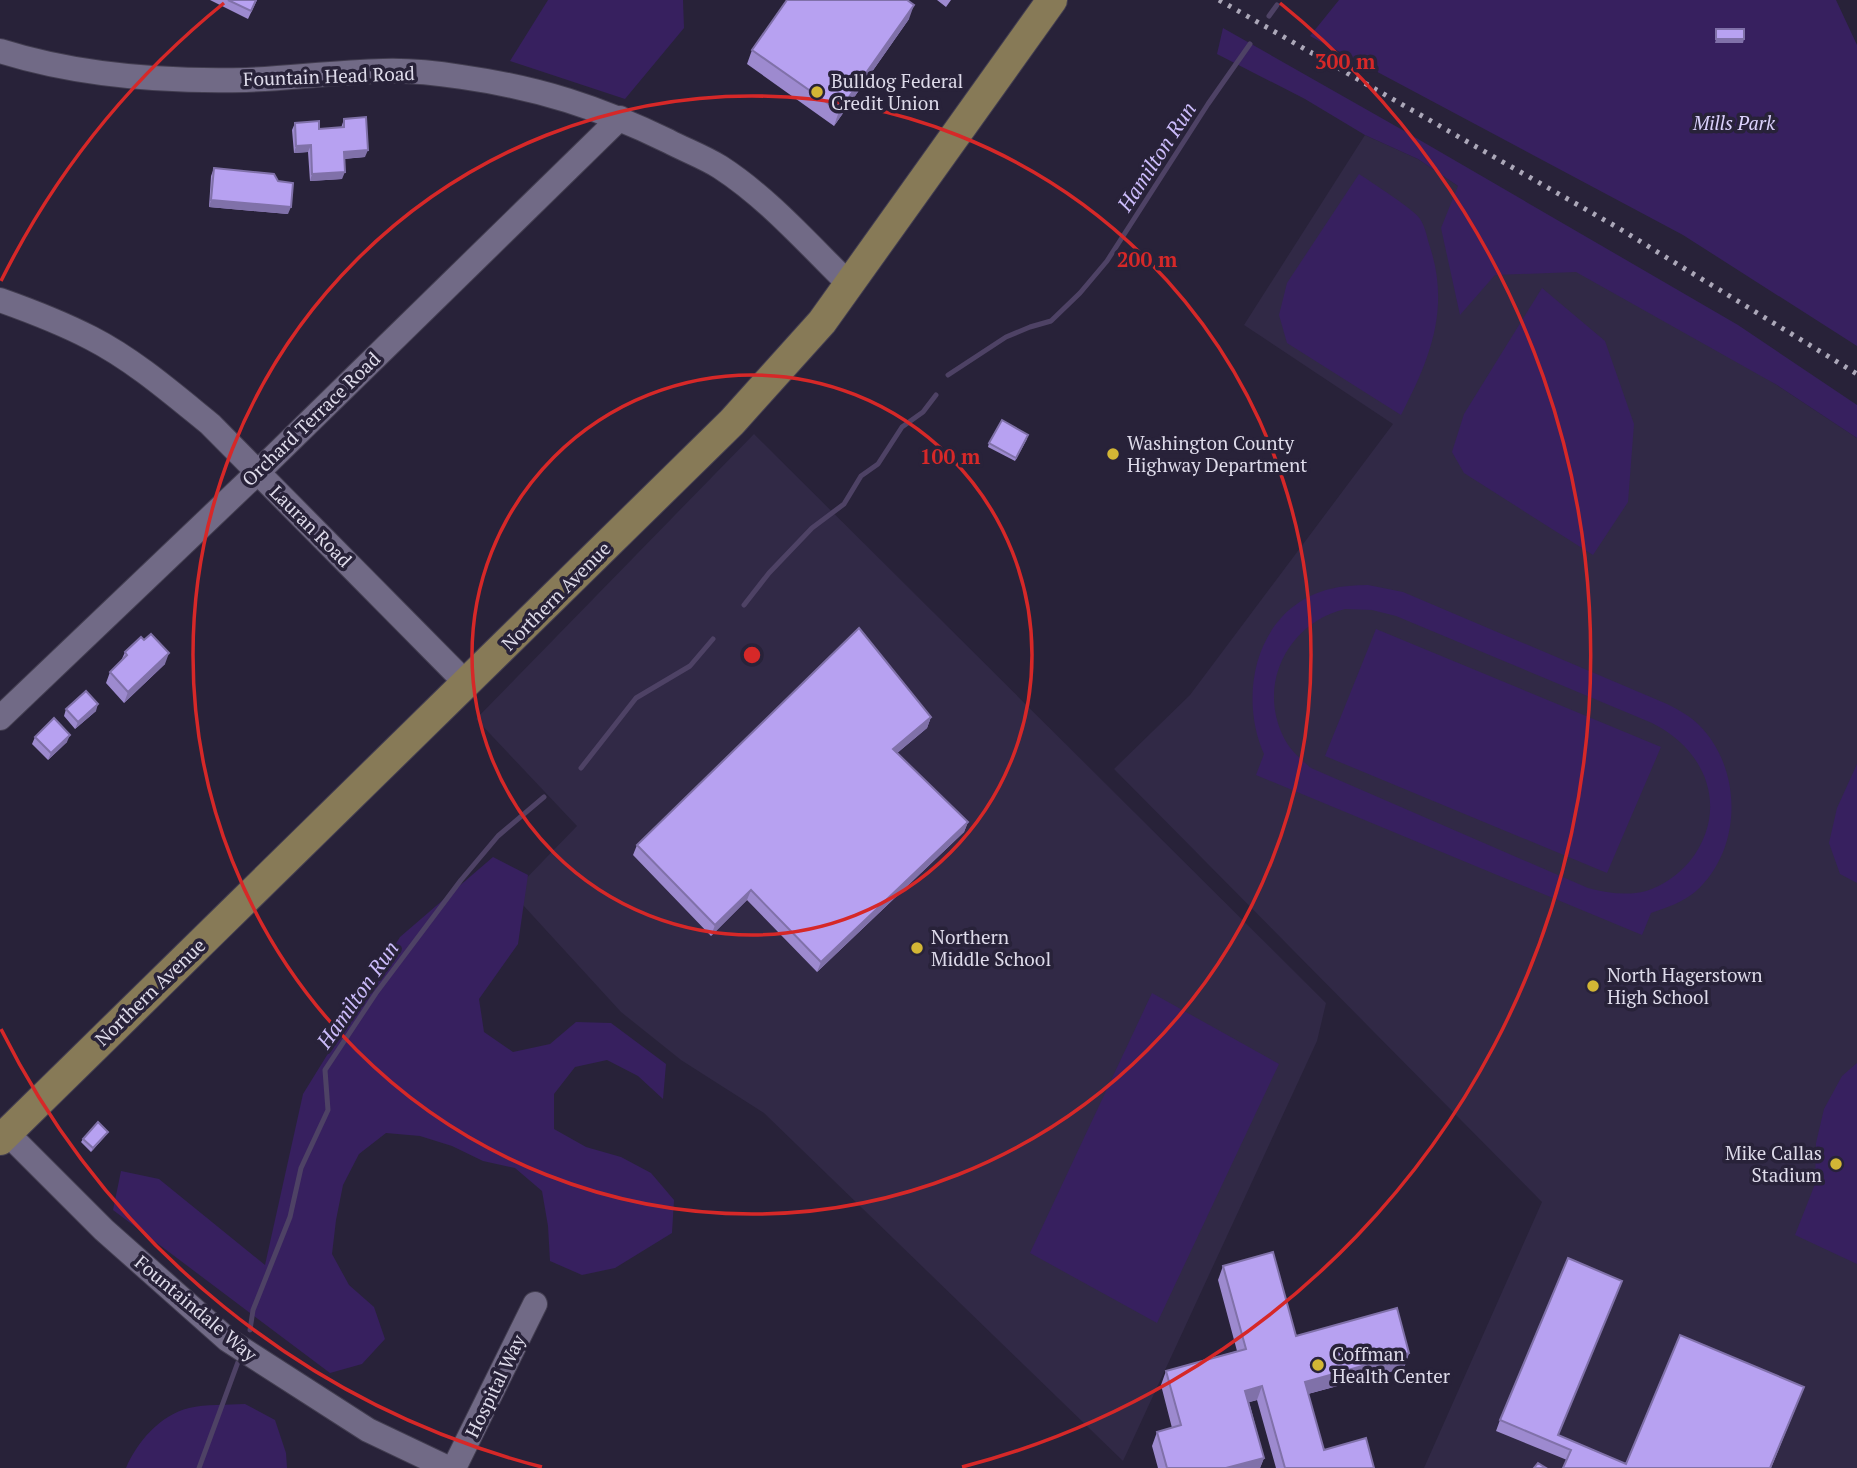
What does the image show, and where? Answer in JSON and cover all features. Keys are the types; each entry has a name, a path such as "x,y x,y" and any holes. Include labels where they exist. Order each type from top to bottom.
{"main road":[{"name":"Northern Avenue","path":"4,1136 732,422 822,322 1052,0"}],"street":[{"name":"Fountain Head Road","path":"0,51 100,74 171,80 245,80 386,71 429,73 503,83 551,94 620,118 718,166 771,208 849,284"},
{"name":"Orchard Terrace Road","path":"0,718 258,472 620,118"},
{"name":"Lauran Road","path":"0,300 93,339 171,392 210,424 467,683"},
{"name":"Fountaindale Way","path":"4,1136 104,1230 228,1340 368,1430 448,1468"},
{"name":"Hospital Way","path":"454,1468 535,1304"}],"shaded area":[{"name":"North Hagerstown High School","path":"1365,135 1418,159 1857,438 1857,1468 1424,1468 1542,1202 1114,769 1190,695 1393,424 1244,325"},
{"name":"Northern Middle School","path":"754,434 1326,1003 1317,1041 1123,1461 764,1113 681,1060 621,1012 512,893 577,826 476,719"}],"green space":[{"path":"548,0 683,0 684,28 625,99 510,61"},
{"name":"Mills Park","path":"1339,0 1836,0 1857,45 1857,346 1683,235 1310,36"},
{"path":"1223,28 1738,325 1857,405 1857,438 1777,385 1576,272 1495,275 1460,315 1441,228 1458,186 1418,159 1365,135 1305,99 1217,54"},
{"path":"1359,174 1402,203 1420,219 1435,267 1438,290 1434,332 1421,374 1401,415 1287,343 1279,315 1287,283"},
{"path":"1542,288 1605,341 1634,424 1628,502 1593,555 1464,473 1452,452 1464,414"},
{"path":"1368,585 1403,592 1667,704 1696,722 1713,743 1724,764 1730,786 1732,809 1729,832 1711,875 1690,896 1651,913 1642,935 1256,775 1264,754 1256,730 1254,680 1260,655 1270,633 1285,614 1305,599 1330,589","holes":["1345,609 1372,610 1396,616 1652,723 1671,735 1687,749 1699,765 1707,783 1710,802 1709,822 1702,842 1690,861 1670,879 1646,891 1624,894 1595,890 1311,768 1288,745 1276,716 1274,695 1284,657 1294,641 1308,627 1325,616"]},
{"path":"1376,629 1661,747 1607,873 1325,756"},
{"path":"1857,764 1857,883 1840,874 1829,843 1837,808"},
{"path":"493,857 528,875 518,944 479,999 484,1032 513,1052 550,1044 576,1022 611,1023 666,1064 663,1099 638,1076 607,1060 575,1067 554,1094 554,1129 586,1147 621,1157 651,1173 674,1200 672,1233 615,1268 582,1275 550,1261 542,1191 515,1168 483,1161 452,1146 420,1136 386,1133 359,1154 343,1185 332,1254 349,1285 374,1307 385,1339 362,1364 330,1373 113,1210 121,1171 159,1179 265,1265 303,1094 400,937"},
{"path":"1152,993 1279,1064 1157,1323 1030,1253"},
{"name":"Mike Callas Stadium","path":"1857,1063 1857,1264 1795,1235 1815,1184 1816,1143 1824,1109 1842,1076"},
{"path":"245,1404 275,1420 286,1453 287,1468 126,1468 143,1439 168,1417 189,1408"}],"building":[{"path":"228,0 256,0 251,11"},
{"path":"787,0 907,0 914,5 839,111 752,50"},
{"path":"1716,29 1744,29 1744,39 1716,39"},
{"path":"366,117 368,150 344,152 345,172 312,174 311,145 296,146 295,123 319,121 319,129 344,127 344,119"},
{"path":"214,168 274,174 278,181 293,183 291,207 211,200"},
{"path":"1002,420 1028,435 1016,458 989,443"},
{"path":"859,628 931,717 893,749 968,822 821,962 751,890 715,925 637,845"},
{"path":"151,634 169,653 128,692 110,672 141,637 144,640"},
{"path":"86,691 98,704 78,722 66,709"},
{"path":"54,718 70,735 51,753 35,737"},
{"path":"98,1122 108,1132 93,1148 83,1139"},
{"name":"Coffman Health Center","path":"1273,1252 1296,1336 1397,1308 1409,1353 1305,1382 1324,1450 1366,1438 1374,1468 1285,1468 1262,1386 1245,1391 1264,1458 1226,1468 1167,1468 1157,1432 1181,1425 1166,1371 1246,1349 1223,1266"},
{"path":"1568,1258 1622,1281 1558,1435 1626,1464 1680,1335 1804,1387 1770,1468 1563,1468 1571,1450 1500,1420"}],"waterway":[{"name":"Hamilton Run","path":"1269,16 1277,5"},
{"name":"Hamilton Run","path":"948,375 1006,337 1051,321 1080,293 1107,261 1250,44"},
{"name":"Hamilton Run","path":"744,605 769,573 812,528 844,504 861,476 878,464 902,427 923,412 936,395"},
{"name":"Hamilton Run","path":"581,768 636,698 690,666 713,639"},
{"name":"Hamilton Run","path":"250,1330 253,1310 290,1217 301,1168 328,1110 325,1070 376,993 461,880 498,836 544,797"},
{"name":"Hamilton Run","path":"199,1468 238,1362"}],"railway":[{"path":"1219,0 1615,226 1857,374"}],"place":[{"name":"Bulldog Federal Credit Union","path":"817,92"},
{"name":"Washington County Highway Department","path":"1113,454"},
{"name":"Northern Middle School","path":"917,948"},
{"name":"North Hagerstown High School","path":"1593,986"},
{"name":"Mike Callas Stadium","path":"1836,1164"},
{"name":"Coffman Health Center","path":"1318,1365"}]}
